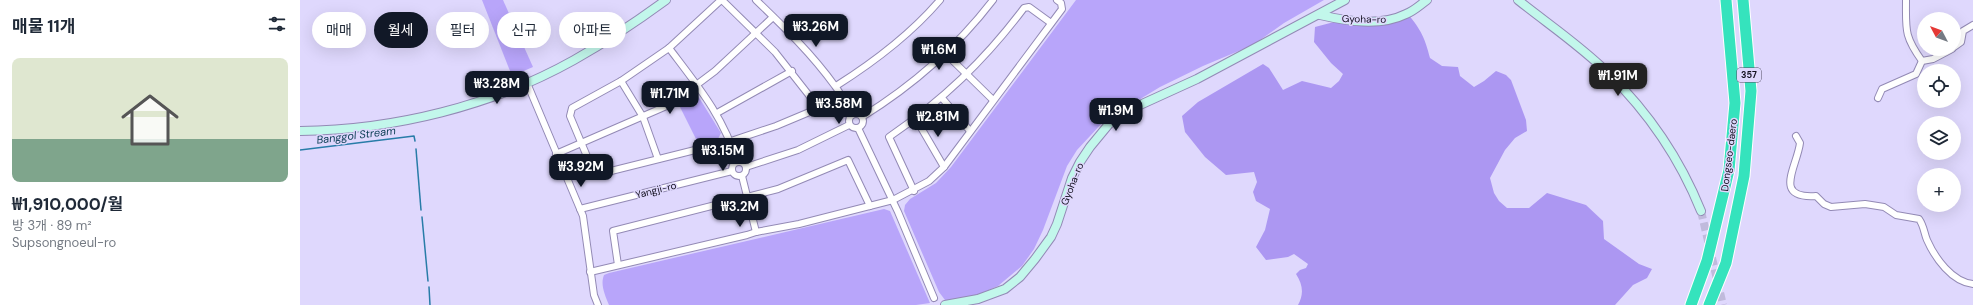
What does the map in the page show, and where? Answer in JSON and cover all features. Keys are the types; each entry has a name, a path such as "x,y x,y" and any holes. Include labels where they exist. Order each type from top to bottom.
{"highway":[{"name":"Dongseo-daero","path":"1691,305 1708,261 1721,206 1730,155 1735,103 1726,0"},
{"name":"Dongseo-daero","path":"1710,305 1726,263 1744,176 1751,91 1743,0"}],"street":[{"path":"300,131 351,128 402,121 452,109 527,83 573,61 625,29 666,0"},
{"path":"721,0 756,33 792,71 819,108 776,126 731,141 599,174 594,173 570,116 572,108 621,81 669,48 721,0"},
{"path":"756,0 798,41 836,86 852,115"},
{"path":"836,86 871,63 891,47 940,0"},
{"path":"862,117 908,86 945,53 993,0"},
{"path":"590,272 756,232 799,224 893,200 914,191 929,181 944,166 1062,9 1061,3 1057,0"},
{"name":"Gyoha-ro","path":"945,305 978,299 1004,289 1020,277 1036,259 1051,237 1057,224 1072,178 1080,162 1109,124 1128,110 1197,79 1306,20 1320,15 1345,0"},
{"name":"Gyoha-ro","path":"1320,15 1338,19 1387,20 1408,14 1427,0"},
{"path":"1518,0 1607,72 1632,97 1654,125 1676,160 1701,210"},
{"path":"1906,0 1906,24 1910,44 1922,62"},
{"path":"914,191 889,137 942,98 967,75 991,49 1024,8 1029,7 1051,23"},
{"path":"556,154 671,104 698,86 773,16"},
{"path":"1961,42 1963,31 1973,25"},
{"path":"669,48 717,113 731,141 737,162"},
{"path":"945,53 993,100"},
{"path":"1922,62 1933,60 1940,56"},
{"path":"1878,98 1882,89 1916,74 1922,62"},
{"path":"717,113 792,71"},
{"path":"621,81 643,117 658,159"},
{"path":"527,83 583,216 590,272 598,305"},
{"path":"942,98 970,131"},
{"path":"849,125 849,118 852,115 858,114 862,117"},
{"path":"858,128 863,122 862,117"},
{"path":"916,118 944,166"},
{"path":"849,125 853,128 858,128"},
{"path":"746,167 798,150 849,125"},
{"path":"858,128 893,200 934,298"},
{"path":"1796,136 1800,143 1791,180 1791,190 1796,195 1805,197 1816,196 1824,204 1831,207 1865,204 1884,207 1896,215 1919,219 1923,225 1926,239 1939,261 1955,277 1966,283 1973,284"},
{"path":"618,265 613,231 778,189 848,160 870,206"},
{"path":"737,162 742,162 746,167 746,173 742,176 736,176 732,171 733,164 737,162"},
{"name":"Yangji-ro","path":"580,209 732,171"},
{"path":"742,176 756,232"}],"shaded area":[{"path":"482,0 503,0 508,12 497,12 497,38 489,18 489,12 487,12"},
{"path":"1076,0 1324,0 1284,23 1253,45 1203,66 1160,87 1104,121 1077,150 1067,166 1043,230 1034,249 1022,266 998,286 977,295 949,301 945,300 939,292 904,211 905,205 910,199 936,183 951,167"},
{"path":"1408,14 1422,34 1430,58 1442,66 1458,67 1460,76 1474,87 1496,71 1506,75 1511,80 1526,120 1527,131 1515,138 1505,150 1490,178 1494,193 1499,201 1507,208 1529,208 1547,193 1586,205 1603,221 1604,239 1639,264 1652,269 1647,278 1633,285 1615,305 1298,305 1302,290 1296,274 1300,270 1306,268 1308,264 1294,254 1288,257 1266,260 1256,247 1265,230 1270,209 1256,201 1253,192 1257,182 1254,172 1226,175 1205,157 1185,132 1182,116 1198,102 1263,64 1269,68 1283,90 1302,81 1331,88 1339,81 1343,74 1331,63 1314,42 1315,27 1334,22 1365,21"},
{"path":"501,48 524,48 533,67 512,76"},
{"path":"692,96 698,96 721,133 718,139 699,145 679,105"},
{"path":"884,209 890,211 930,303 916,305 609,305 605,294 603,279 604,275 609,273"}],"waterway":[{"name":"Banggol Stream","path":"300,150 414,136 415,141"},
{"path":"416,149 421,210"},
{"path":"422,217 428,281"},
{"path":"429,287 430,305"}],"tunnel":[{"path":"1701,211 1723,305"}]}
